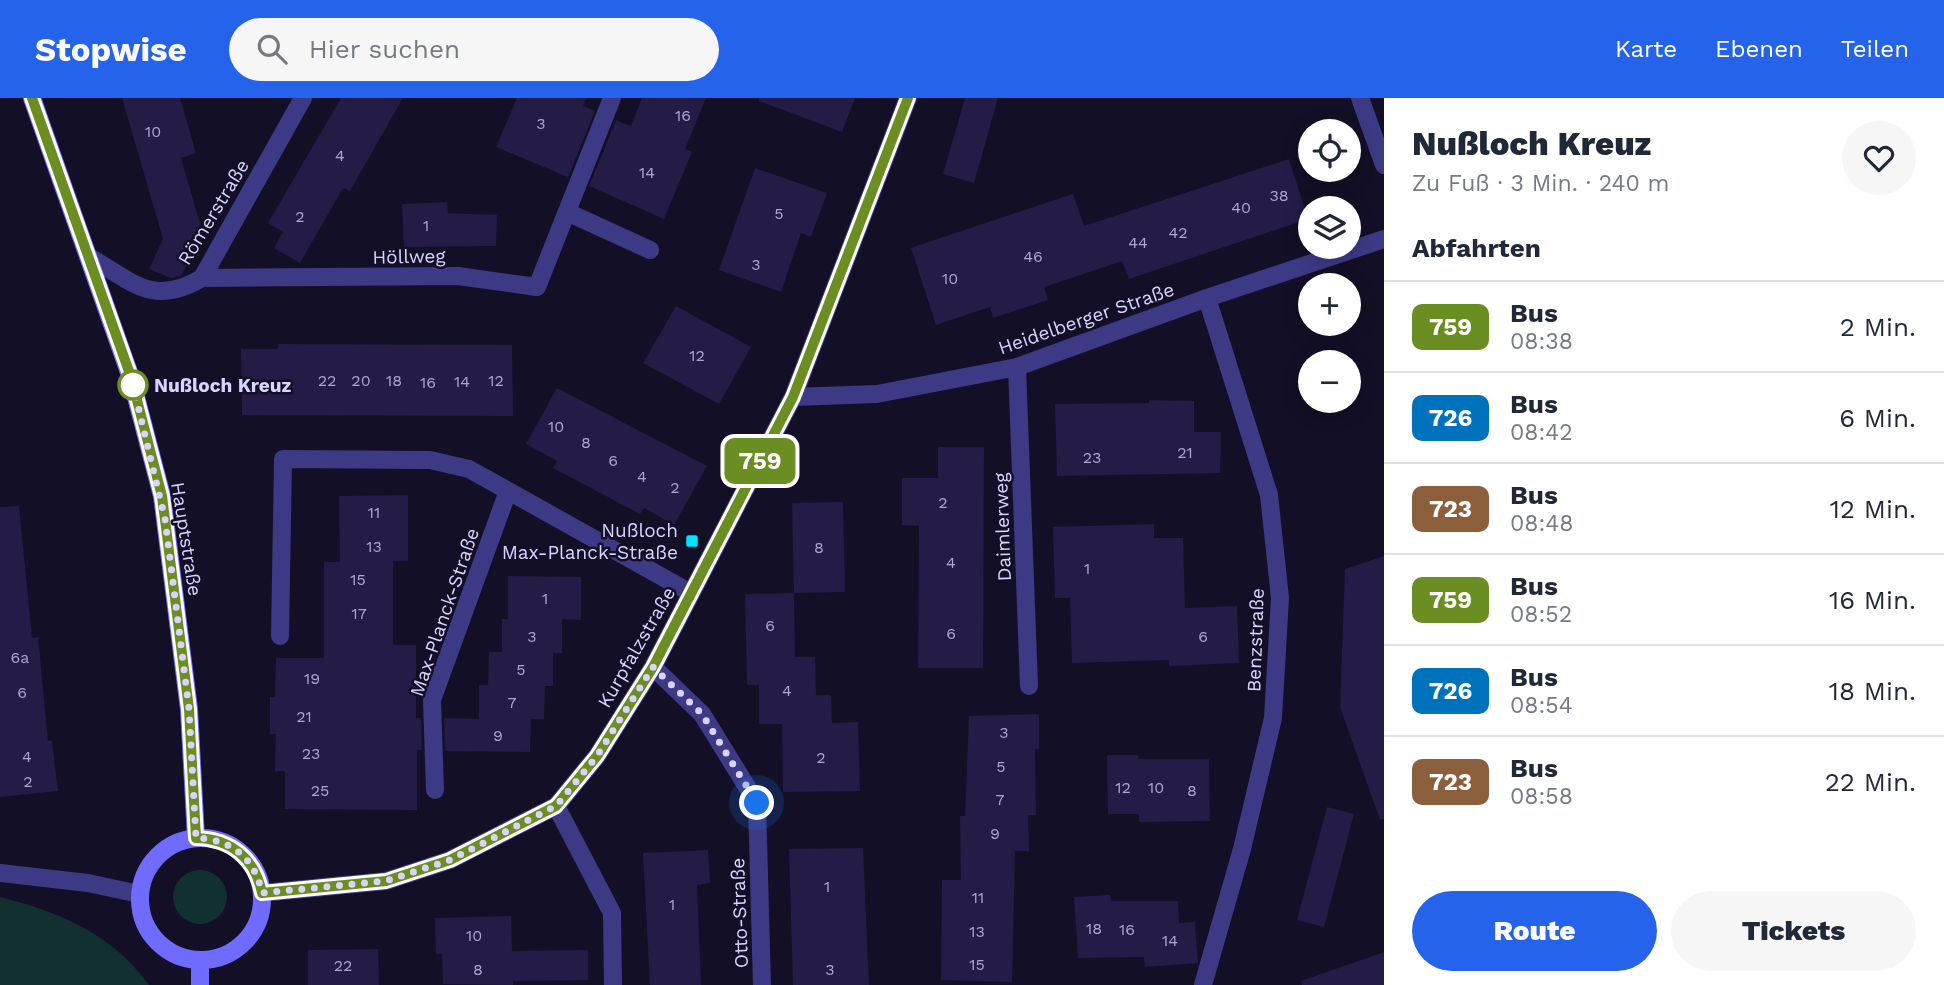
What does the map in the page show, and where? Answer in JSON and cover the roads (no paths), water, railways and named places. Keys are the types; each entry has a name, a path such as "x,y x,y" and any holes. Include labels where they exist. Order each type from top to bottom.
{"main road":[{"name":"Hauptstraße","path":"32,98 131,377 162,496 189,709 196,838"},
{"path":"210,838 235,848 253,867 262,893 258,922 246,941 228,954 200,961 168,952 155,940 140,911 142,880 157,855 182,840 210,838"},
{"path":"200,961 200,985"}],"street":[{"name":"Römerstraße","path":"91,258 138,288 160,293 182,289 202,278 303,98"},
{"name":"Höllweg","path":"202,278 458,276 537,287 569,214 612,98"},
{"name":"Kurpfalzstraße","path":"262,893 386,881 450,860 556,806 597,756 653,667 793,397 908,98"},
{"path":"1360,98 1384,165"},
{"path":"569,214 650,250"},
{"name":"Heidelberger Straße","path":"793,397 877,394 1017,366 1207,298 1384,239"},
{"name":"Benzstraße","path":"1203,985 1242,849 1273,718 1280,598 1269,495 1207,298"},
{"name":"Daimlerweg","path":"1017,366 1029,686"},
{"path":"280,636 283,459 430,460 469,469 691,593"},
{"name":"Max-Planck-Straße","path":"435,790 432,700 508,491"},
{"name":"Otto-Straße","path":"653,667 702,714 757,803 762,985"},
{"path":"556,806 612,912 614,985"},
{"path":"0,873 88,883 139,894"}],"place":[{"name":"Nußloch Kreuz","path":"133,385"},
{"name":"Nußloch Max-Planck-Straße","path":"692,541"}]}
